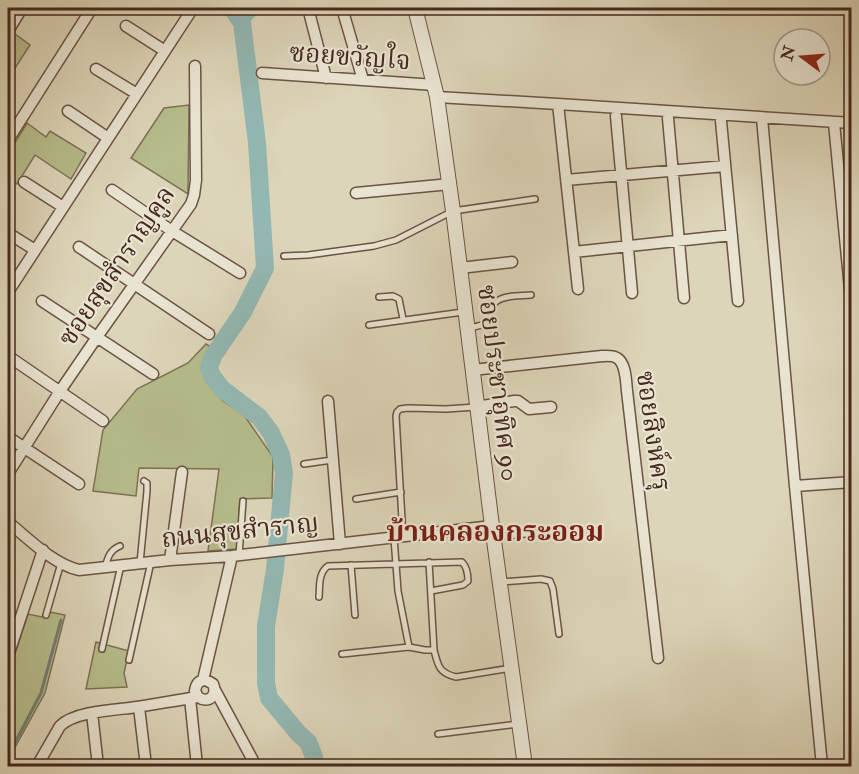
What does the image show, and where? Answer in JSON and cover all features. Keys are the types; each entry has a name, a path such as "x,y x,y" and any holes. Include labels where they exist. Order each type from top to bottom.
{"street":[{"path":"8,31 22,8"},
{"path":"8,140 92,8"},
{"path":"8,292 193,8"},
{"path":"308,8 326,78"},
{"path":"342,8 363,80"},
{"name":"ซอยประชาอุทิศ 90","path":"415,8 436,91 450,184 492,532 525,766"},
{"path":"844,8 852,8"},
{"path":"126,26 165,51"},
{"name":"ซอยสุขสำราญคูล","path":"8,475 60,391 188,209 194,195 196,180 195,66"},
{"path":"96,69 137,94"},
{"name":"ซอยขวัญใจ","path":"262,73 363,80 436,91 558,104 852,123"},
{"path":"558,104 578,289"},
{"path":"68,111 108,138"},
{"path":"616,116 632,293"},
{"path":"668,118 684,298"},
{"path":"762,118 822,766"},
{"path":"721,121 738,301"},
{"path":"834,123 852,310"},
{"path":"566,180 725,166"},
{"path":"24,182 63,207"},
{"path":"356,194 450,184"},
{"path":"112,190 240,273"},
{"path":"8,233 35,250"},
{"path":"574,252 732,235"},
{"path":"80,247 209,334"},
{"path":"460,268 512,262"},
{"path":"42,301 153,374"},
{"path":"8,356 104,421"},
{"name":"ซอยสิงห์ครุ","path":"472,370 602,356 617,358 621,362 627,391 658,658"},
{"path":"328,401 340,544"},
{"path":"476,407 518,401 529,410 551,407"},
{"path":"8,437 79,484"},
{"path":"171,560 182,472"},
{"path":"795,486 852,482"},
{"name":"ถนนสุขสำราญ","path":"8,522 61,563 80,570 399,538 492,532"},
{"path":"8,656 43,550"},
{"path":"197,766 195,687 203,680 236,556"},
{"path":"203,680 211,682 256,766"},
{"path":"37,766 63,723 92,713 194,698 209,700 215,690"},
{"path":"139,707 146,766"},
{"path":"92,713 98,766"},
{"path":"46,750 48,766"}],"lane":[{"path":"284,256 374,246 396,240 453,211 535,199"},
{"path":"467,329 486,324 490,310 500,299 531,295"},
{"path":"379,297 393,296 399,299 403,319"},
{"path":"369,325 465,311"},
{"path":"409,647 398,591 396,563 400,492 397,411 408,408 476,407"},
{"path":"304,464 333,460"},
{"path":"129,660 145,563 147,483 144,481"},
{"path":"356,499 400,492"},
{"path":"236,556 243,501"},
{"path":"492,532 567,530"},
{"path":"105,567 111,552 120,546"},
{"path":"429,562 434,650 437,665 449,676 456,678 511,668"},
{"path":"319,597 320,578 323,569 328,566 462,562 468,581 463,585 431,591"},
{"path":"46,615 61,563"},
{"path":"351,565 355,615"},
{"path":"102,649 121,566"},
{"path":"500,582 541,579 550,581 559,634"},
{"path":"342,654 409,647 434,650"},
{"path":"438,734 518,724"}],"path":[{"path":"586,766 601,766"}],"green space":[{"path":"11,31 30,45 8,79 8,37"},
{"path":"189,105 188,194 131,158 164,108"},
{"path":"27,123 46,137 50,131 86,153 71,179 35,155 17,184 8,178 8,154"},
{"path":"206,344 211,347 205,363 204,373 207,382 223,401 244,415 273,457 272,498 240,499 237,549 208,551 219,469 139,468 136,496 93,491 103,430 137,389 188,363"},
{"path":"50,612 65,615 45,693 8,760 8,725 13,714 8,707 8,675 28,614 47,618"},
{"path":"96,642 129,651 124,673 127,687 86,689"}],"waterway":[{"path":"232,8 242,23 257,143 265,268 243,312 213,356 209,368 222,389 259,417 271,433 281,455 284,473 275,569 266,626 266,683 269,698 308,742 316,766"},
{"path":"242,23 256,8"},
{"path":"8,756 41,693 61,620"}],"district":[{"name":"บ้านคลองกระออม","path":"495,532"}]}
